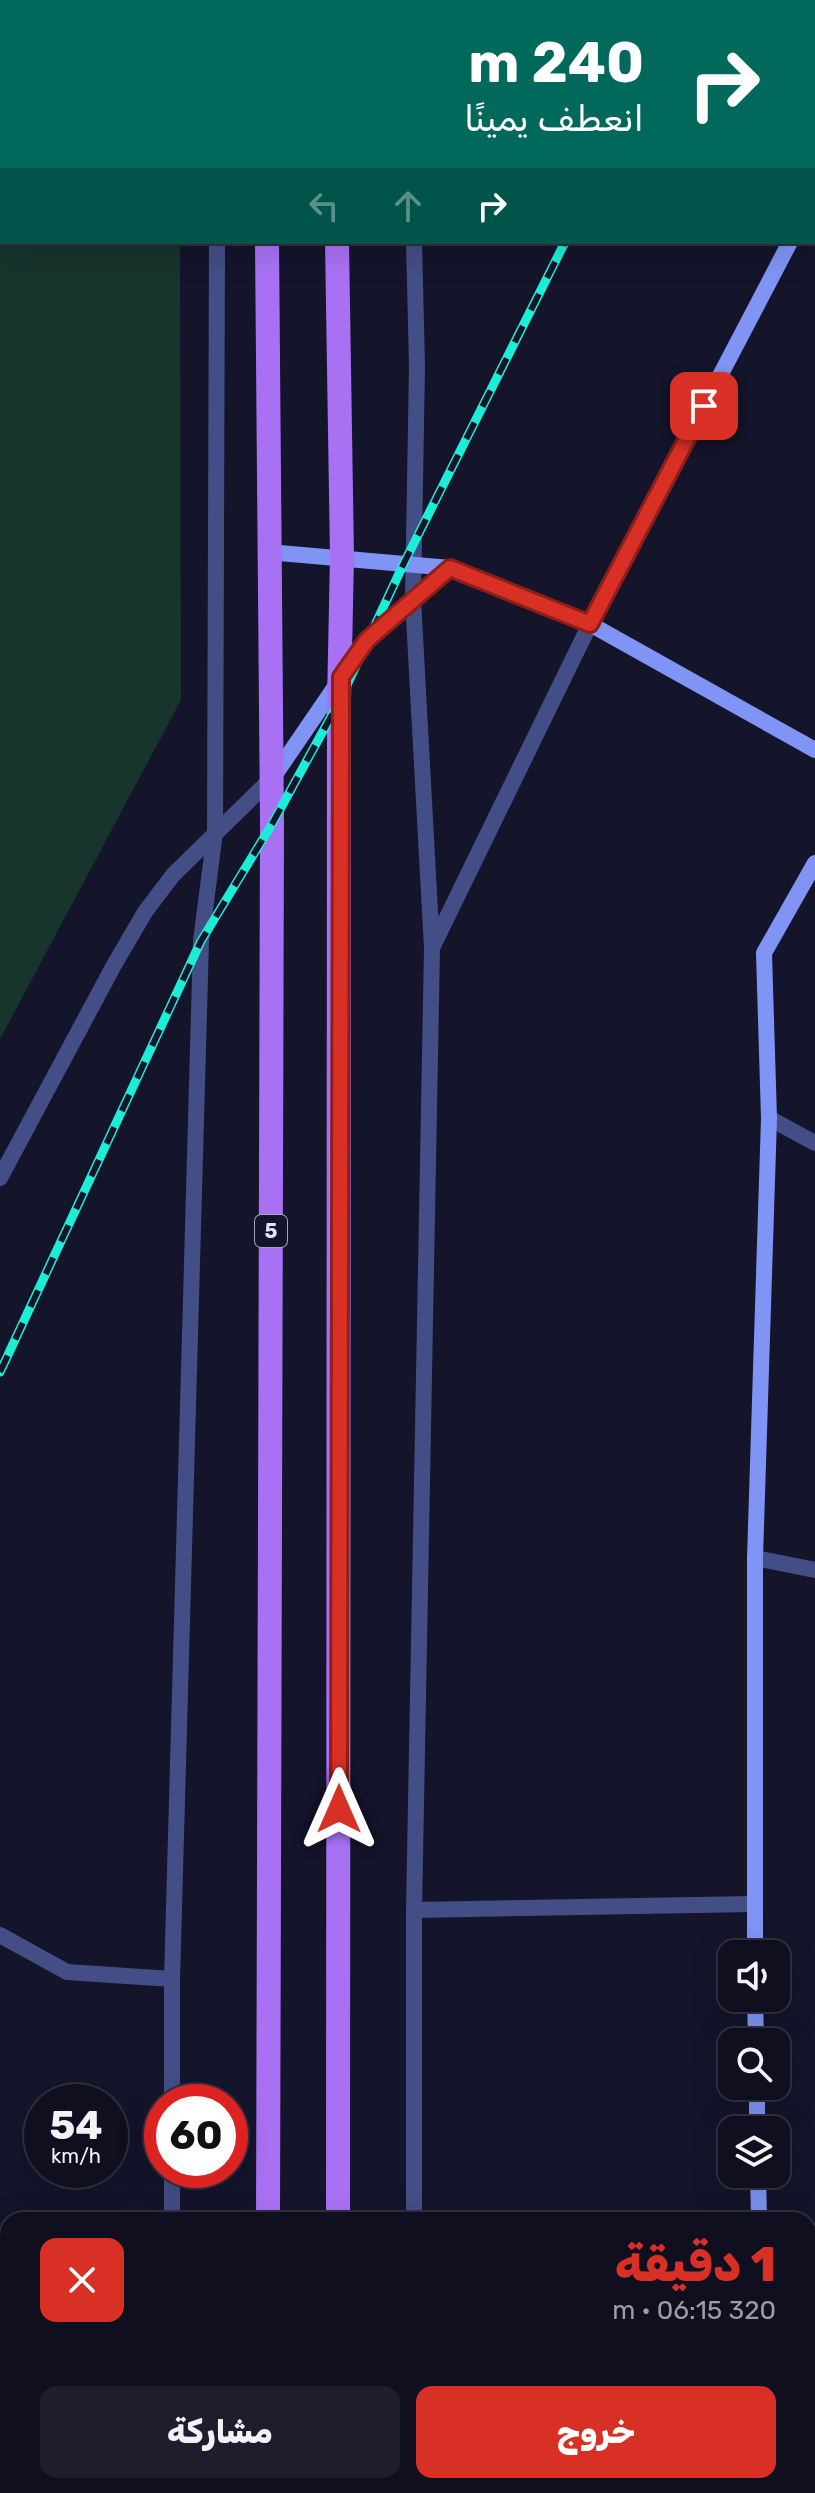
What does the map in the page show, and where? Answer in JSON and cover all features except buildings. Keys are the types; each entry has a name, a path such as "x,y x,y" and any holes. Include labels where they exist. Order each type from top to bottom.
{"main road":[{"name":"5","path":"267,244 271,779 268,2212"},
{"path":"337,244 342,557 338,2212"}],"street":[{"path":"172,2084 172,1979 201,941 215,832 217,244"},
{"path":"414,244 417,366 413,599 432,948 414,1910 414,2212"},
{"path":"432,948 590,624 789,244"},
{"path":"268,552 450,568 590,624 815,750"},
{"path":"0,1178 145,912 173,875 271,779 367,640 450,568"},
{"path":"755,1940 755,1558 769,1118 764,953 815,863"},
{"path":"769,1118 815,1143"},
{"path":"755,1558 815,1570"},
{"path":"414,1910 754,1904"},
{"path":"0,1935 67,1972 172,1979"},
{"path":"172,2188 172,2212"},
{"path":"758,2188 759,2212"}],"green space":[{"path":"0,244 180,244 181,700 0,1039"}],"railway":[{"path":"0,1372 201,941 272,824 339,702 404,563 564,244"}],"route":[{"path":"339,1809 341,677 367,640 450,568 590,624 704,406"}]}
